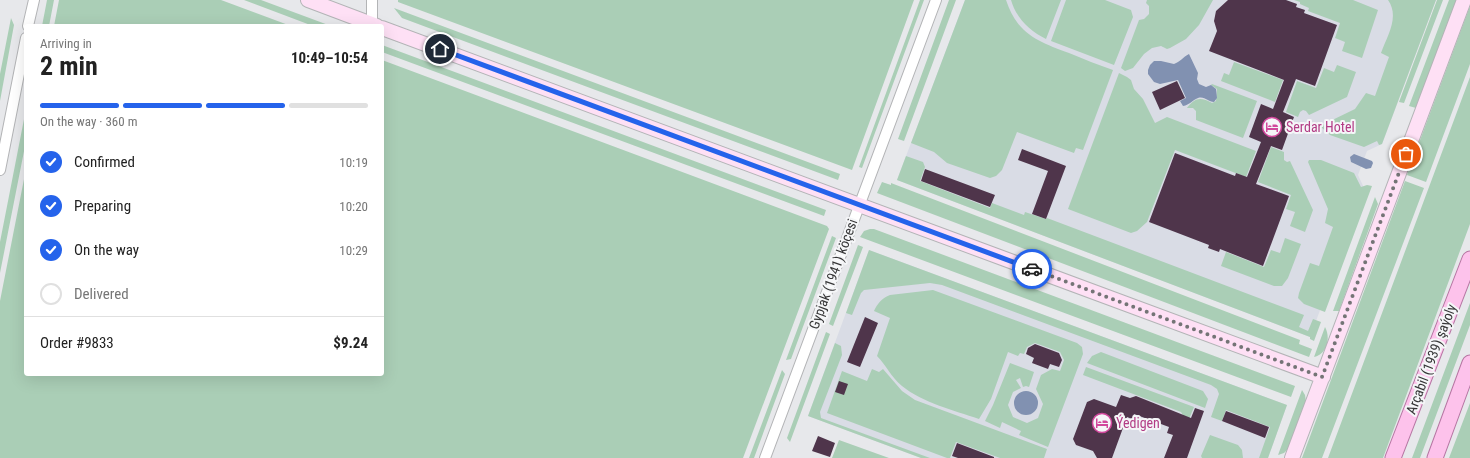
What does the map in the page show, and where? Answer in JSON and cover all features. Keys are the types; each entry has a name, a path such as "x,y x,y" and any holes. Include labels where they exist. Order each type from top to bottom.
{"main road":[{"name":"Arçabil (1939) şaýoly","path":"1393,458 1470,259"},
{"path":"1434,458 1470,363"}],"street":[{"path":"28,24 34,0"},
{"path":"308,0 372,24"},
{"path":"372,0 377,24"},
{"name":"Gypjak (1941) köçesi","path":"765,458 936,0"},
{"path":"1292,458 1464,0"},
{"path":"384,29 1322,377"},
{"path":"0,170 24,48"}],"shaded area":[{"path":"965,0 1436,0 1382,144 1367,151 1358,175 1365,190 1310,337 897,180"},
{"path":"869,250 1287,405 1268,458 921,458 808,416"}],"green space":[{"path":"47,0 54,0 49,24 42,24"},
{"path":"59,0 221,0 286,24 54,24"},
{"path":"244,0 261,0 326,24 308,24"},
{"path":"398,0 914,0 852,170 398,2"},
{"path":"920,0 924,0 862,168 859,167"},
{"path":"949,0 956,0 904,141 898,139"},
{"path":"965,0 1006,0 1016,21 1030,35 1048,45 1113,70 1083,150 1076,148 1074,153 1017,132 1002,170 996,176 990,178 947,163 934,152 911,143"},
{"path":"1011,0 1061,0 1046,39 1034,32 1024,23 1016,13"},
{"path":"1066,0 1105,0 1131,10 1133,17 1114,65 1051,41"},
{"path":"1147,0 1213,0 1199,25 1186,39 1167,49 1161,46 1152,48 1144,54 1133,68 1125,71 1121,68 1139,20 1144,19 1149,14 1149,6 1146,3"},
{"path":"1294,0 1353,0 1378,10 1362,58 1342,51 1345,42 1335,38 1340,23 1308,11 1309,8"},
{"path":"1388,0 1436,0 1382,144 1379,145 1377,141 1364,147 1330,135 1321,127 1322,125 1355,109 1366,93 1375,96 1389,57 1381,53 1393,20 1393,13"},
{"path":"1437,0 1443,0 1404,103 1399,102"},
{"path":"1449,0 1457,0 1416,108 1409,106"},
{"path":"1470,6 1470,64 1426,182 1407,175"},
{"path":"394,8 840,174 838,180 402,18"},
{"path":"11,18 14,25 0,101 0,74"},
{"path":"384,46 826,210 824,216 384,53"},
{"path":"384,61 827,226 829,229 743,458 0,458 0,301 24,179 24,376 384,376"},
{"path":"1234,62 1283,80 1275,102 1221,81 1224,73 1229,75"},
{"path":"1337,65 1356,72 1347,97 1309,115 1303,110 1300,112 1298,117 1286,112 1297,81 1316,88 1324,68 1334,72"},
{"path":"1119,73 1131,80 1134,89 1143,99 1155,123 1167,117 1256,151 1246,177 1175,150 1147,222 1137,231 1131,233 1068,209"},
{"path":"1470,77 1470,224 1383,458 1328,458"},
{"path":"1212,84 1257,101 1243,138 1196,120 1196,111 1193,108 1187,108 1198,99 1212,103 1216,101 1217,89 1211,85"},
{"path":"24,119 24,151 0,273 0,242"},
{"path":"1271,147 1284,152 1284,160 1287,162 1290,161 1313,210 1305,232 1290,226 1295,212 1286,209 1291,195 1258,182"},
{"path":"906,156 923,162 925,167 920,181 990,208 992,203 1024,215 1025,212 1046,219 1047,218 1304,315 1299,327 1308,331 1313,319 1321,322 1314,341 1310,339 1310,337 897,180"},
{"path":"1309,160 1321,160 1354,173 1361,187 1367,185 1372,186 1325,312 1304,304 1298,298 1310,263 1319,266 1333,227 1325,223 1328,209 1308,162"},
{"path":"1405,181 1424,188 1322,458 1302,458"},
{"path":"882,182 891,185 891,183 1300,340 1299,344 1312,349 1309,357 877,193"},
{"path":"1375,197 1378,204 1339,311 1333,311"},
{"path":"874,229 1295,386 1291,397 860,237 864,231"},
{"path":"832,236 836,238 791,359 786,360"},
{"path":"1285,238 1301,244 1288,278 1282,286 1274,286 1221,266 1226,252 1264,267 1271,250 1280,253"},
{"path":"858,245 863,247 833,326 829,324"},
{"path":"869,250 1287,405 1268,458 1259,458 1270,427 1226,410 1222,421 1211,417 1219,394 1217,389 1211,385 942,285 930,283 864,290 861,293 852,315 846,313"},
{"path":"933,290 1077,343 1082,347 1083,354 1048,447 1019,435 1021,431 1002,422 1000,428 985,421 1010,363 1034,372 1029,387 1023,387 1020,378 1016,380 1021,388 1013,392 1008,405 1013,417 1027,423 1038,418 1043,404 1036,389 1041,375 1052,369 1060,371 1064,360 1060,352 1035,343 1027,347 1024,354 1020,353 1018,356 1008,352 991,399 979,419 939,406 910,392 898,382 877,356 890,318 874,311 878,304 890,295"},
{"path":"1470,303 1470,325 1420,458 1412,458"},
{"path":"1325,327 1328,336 1327,345 1322,353 1314,357"},
{"path":"826,332 830,334 790,442 787,438"},
{"path":"835,343 841,346 842,355 820,412 821,418 930,458 921,458 808,416"},
{"path":"1101,352 1203,391 1208,399 1205,408 1087,363 1092,356"},
{"path":"1086,367 1194,407 1189,419 1184,417 1181,412 1083,375"},
{"path":"872,369 879,372 883,369 902,391 915,400 1047,449 1044,458 1000,458 956,442 950,458 947,458 827,413 842,371 867,381"},
{"path":"782,370 785,374 754,458 749,458"},
{"path":"1302,390 1305,395 1306,402 1288,449 1284,453 1278,455"},
{"path":"1470,403 1470,458 1449,458"},
{"path":"1210,435 1238,445 1242,450 1243,458 1202,458 1201,456"},
{"path":"839,440 889,458 832,458"}],"water":[{"path":"1189,54 1198,73 1197,79 1199,84 1206,87 1211,85 1216,89 1217,98 1214,102 1205,98 1200,98 1183,106 1180,101 1186,98 1178,80 1160,84 1154,82 1148,74 1150,65 1154,61 1174,64"},
{"path":"1354,154 1372,161 1373,163 1371,168 1366,169 1351,162 1350,157"},
{"path":"1026,391 1035,394 1038,403 1035,412 1026,415 1017,412 1014,403 1017,394"}],"building":[{"name":"Serdar Hotel","path":"1228,0 1286,0 1297,4 1296,7 1305,10 1304,13 1337,25 1315,86 1296,79 1283,112 1294,117 1282,150 1271,146 1256,184 1289,196 1263,266 1220,249 1219,252 1208,248 1209,245 1149,222 1175,153 1235,176 1236,173 1247,177 1261,142 1249,137 1261,104 1273,109 1284,80 1209,51 1217,31 1214,21 1216,11"},
{"path":"1177,81 1185,98 1160,110 1152,92"},
{"path":"1022,149 1066,166 1046,219 1032,214 1048,171 1018,160"},
{"path":"925,169 995,195 990,207 921,181"},
{"path":"865,317 878,323 860,367 847,362"},
{"path":"1035,344 1059,353 1062,360 1059,367 1050,364 1048,369 1032,363 1034,358 1026,354 1028,348"},
{"path":"839,381 848,384 844,395 835,392"},
{"name":"Ýedigen","path":"1121,395 1130,398 1136,396 1191,418 1195,408 1204,411 1187,458 1164,458 1173,435 1167,433 1169,427 1134,414 1132,419 1127,417 1112,458 1097,458 1093,451 1076,445 1073,439 1087,402 1094,399 1116,407"},
{"path":"1226,411 1269,427 1265,438 1222,421"},
{"path":"818,436 835,443 830,457 812,451"},
{"path":"957,443 994,458 958,458 952,456"}],"way so far":[{"path":"1032,269 1322,377 1406,154"}],"place":[{"name":"Serdar Hotel","path":"1272,127"},
{"name":"Ýedigen","path":"1102,423"}],"route":[{"path":"440,49 1032,269"}]}
